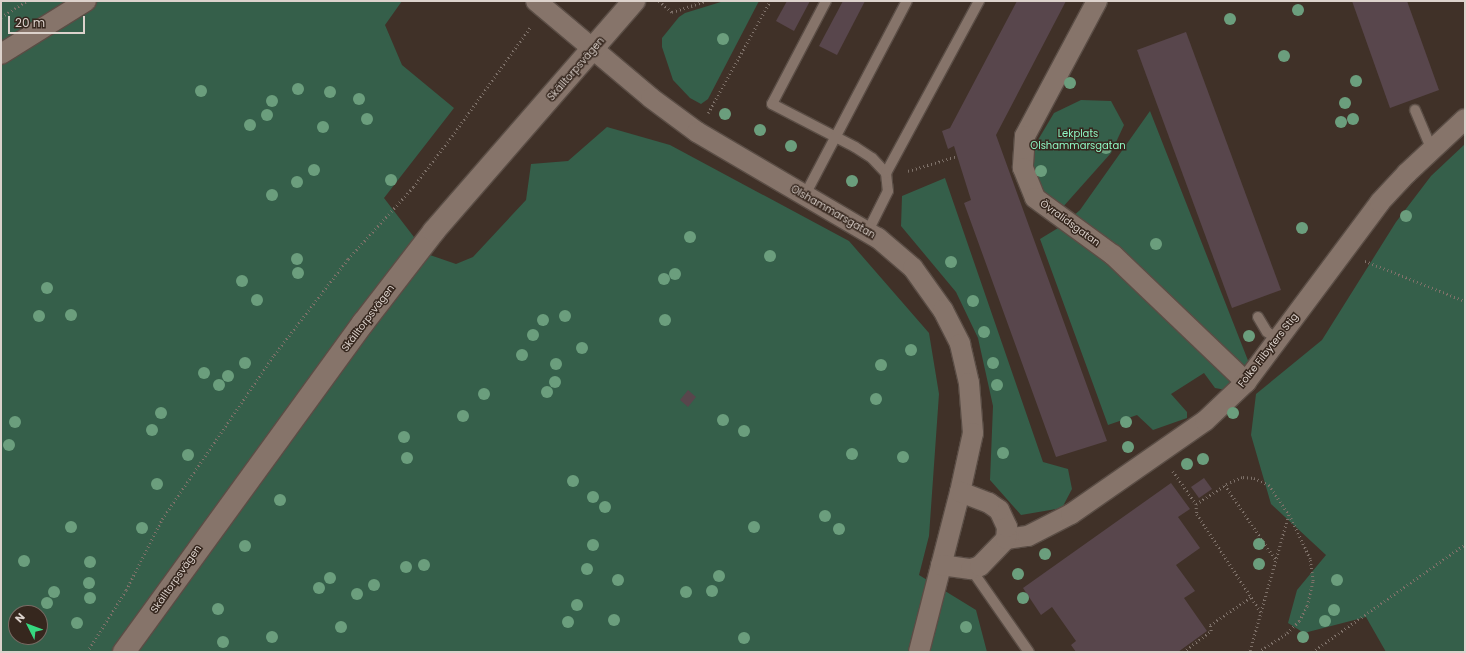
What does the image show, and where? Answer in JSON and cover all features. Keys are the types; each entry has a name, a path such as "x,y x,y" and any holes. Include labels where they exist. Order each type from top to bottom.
{"street":[{"path":"1,54 86,1"},
{"name":"Skälltorpsvägen","path":"124,652 363,323 434,231 594,50 634,1"},
{"name":"Övralidsgatan","path":"1097,1 1025,136 1023,168 1035,198 1113,255 1246,382"},
{"name":"Olshammarsgatan","path":"541,6 651,98 697,132 868,231 913,268 942,310 960,344 969,383 973,433 960,492 919,652"},
{"name":"Folke Filbyters Stig","path":"1006,539 1028,536 1071,514 1206,421 1246,382 1380,202 1465,119"},
{"path":"940,566 971,569 980,566 1006,539 1007,527 999,510 988,503 960,492"}],"lane":[{"path":"826,1 772,104 836,137 872,158 886,173"},
{"path":"805,195 908,1"},
{"path":"868,231 888,191 886,173 979,1"},
{"path":"1415,110 1432,150"},
{"path":"1258,317 1267,332 1278,339"},
{"path":"971,569 1029,652"}],"path":[{"path":"1,17 27,1"},
{"path":"659,1 672,12 706,1"},
{"path":"697,132 770,1"},
{"path":"87,652 126,590 162,520 274,355 348,259 412,187 484,94 541,6"},
{"path":"886,173 912,170 957,156"},
{"path":"1342,252 1465,301"},
{"path":"1161,453 1196,504 1197,514 1261,612"},
{"path":"1196,504 1225,485 1243,477 1254,478 1269,485 1289,515 1310,559 1313,581 1308,606 1299,621 1287,633 1258,652"},
{"path":"1225,485 1276,560"},
{"path":"1250,652 1289,515"},
{"path":"1312,652 1465,544"},
{"path":"1183,652 1212,631 1210,625 1251,597"}],"green space":[{"path":"1,1 402,1 385,25 402,65 454,108 384,198 427,254 456,264 473,257 526,200 531,164 568,161 607,127 670,145 849,241 929,333 939,394 929,536 919,575 976,610 987,652 1,652"},
{"path":"724,1 759,1 708,99 701,104 690,98 673,80 662,47 662,38 679,17 685,13"},
{"name":"Lekplats Olshammarsgatan","path":"1081,100 1111,101 1124,125 1111,153 1062,208 1037,193 1032,150 1054,113"},
{"path":"1150,111 1249,363 1241,369 1235,381 1226,390 1215,388 1204,373 1171,394 1187,412 1187,418 1153,430 1137,415 1108,425 1040,239 1063,225 1080,210"},
{"path":"1465,144 1465,652 1386,652 1366,617 1304,633 1288,623 1297,590 1326,555 1271,504 1251,435 1256,394 1322,340 1396,222 1431,176"},
{"path":"945,178 1043,462 1068,469 1072,489 1062,508 1021,515 990,480 993,406 978,338 956,292 901,226 902,196"}],"building":[{"path":"787,1 810,1 794,31 776,21"},
{"path":"843,1 865,1 837,55 819,46"},
{"path":"1017,1 1066,1 996,135 1107,441 1056,457 964,203 971,200 954,146 948,149 942,131 950,128"},
{"path":"1352,1 1407,1 1439,90 1390,108"},
{"path":"1186,32 1281,290 1232,308 1137,50"},
{"path":"688,390 696,397 688,407 680,400"},
{"path":"1204,478 1212,489 1199,498 1191,487"},
{"path":"1171,483 1190,509 1178,517 1200,548 1176,565 1195,591 1184,598 1207,631 1178,652 1076,652 1071,645 1076,641 1052,607 1041,615 1023,588"}]}
